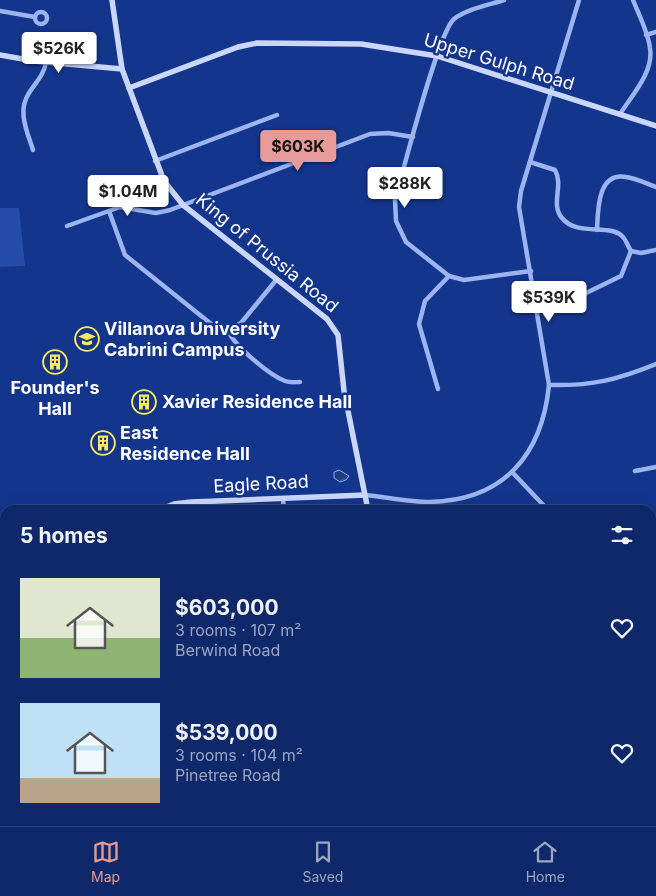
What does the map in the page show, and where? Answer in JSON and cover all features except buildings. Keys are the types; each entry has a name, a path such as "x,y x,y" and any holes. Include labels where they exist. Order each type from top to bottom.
{"street":[{"name":"King of Prussia Road","path":"112,0 122,69 155,161 170,191 183,205 276,280 322,314 335,328 340,346 346,400 367,505"},
{"path":"504,0 455,18 449,25 395,200 396,221 406,242 449,276 464,280 531,272"},
{"path":"366,495 430,502 463,497 487,490 513,473 528,454 540,431 548,404 549,385 531,272 520,222 519,207 530,162 578,0"},
{"path":"620,114 645,75 650,61 650,48 633,0"},
{"path":"0,12 35,17"},
{"path":"646,35 656,32"},
{"name":"Upper Gulph Road","path":"129,88 238,47 257,43 361,44 438,56 551,94 656,126"},
{"path":"0,55 46,62 122,69"},
{"path":"34,150 26,130 23,106 29,92 43,73 46,62"},
{"path":"155,161 278,116"},
{"path":"67,226 109,211 127,207 156,213 183,205 370,134 388,133 413,137"},
{"path":"530,162 555,170 560,178 556,204 560,217 569,225 615,232 623,236 631,251 621,276 582,295"},
{"path":"597,230 598,198 603,188 612,180 625,176 656,187"},
{"path":"109,211 125,255 210,324 228,329 241,323 276,280"},
{"path":"631,251 641,253 656,250"},
{"path":"438,389 419,324 425,301 449,276"},
{"path":"228,329 234,343 267,370 283,380 300,382"},
{"path":"549,385 600,383 656,364"},
{"path":"635,471 656,467"},
{"path":"513,473 543,505"},
{"name":"Eagle Road","path":"172,505 191,502 366,495"},
{"path":"283,499 284,505"}],"shaded area":[{"path":"0,208 19,208 25,266 0,267"}],"water":[{"path":"339,470 349,476 346,480 340,482 334,478 334,472"}],"place":[{"name":"Villanova University Cabrini Campus","path":"87,339"},
{"name":"Founder's Hall","path":"55,362"},
{"name":"Xavier Residence Hall","path":"144,402"},
{"name":"East Residence Hall","path":"103,443"}]}
